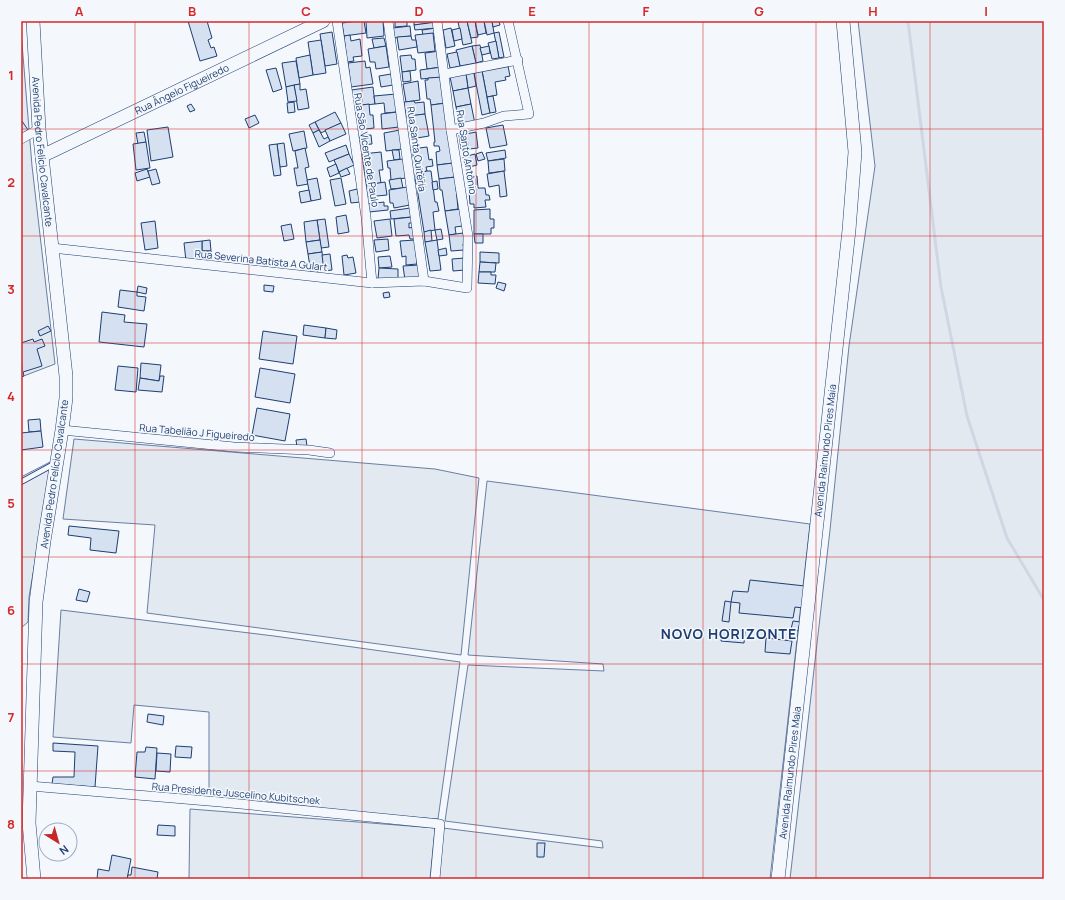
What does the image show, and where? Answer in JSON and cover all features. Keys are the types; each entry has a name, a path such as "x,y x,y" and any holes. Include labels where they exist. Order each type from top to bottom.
{"street":[{"name":"Avenida Pedro Felício Cavalcante","path":"33,21 39,129 66,376 66,398 62,430 36,602 29,823 34,879"},
{"name":"Rua Ângelo Figueiredo","path":"42,156 323,21"},
{"name":"Rua São Vicente de Paulo","path":"337,21 366,217 372,283"},
{"name":"Rua Santa Quitéria","path":"388,21 424,281"},
{"path":"451,130 484,123 504,116 529,114 508,21"},
{"name":"Avenida Raimundo Pires Maia","path":"778,879 849,230 855,152 843,21"},
{"name":"Rua Santo Antônio","path":"440,22 451,130 468,236 467,288"},
{"path":"445,74 518,60"},
{"path":"21,139 39,129"},
{"name":"Rua Severina Batista A Gulart","path":"52,248 372,283 424,281 467,288"},
{"name":"Rua Tabelião J Figueiredo","path":"62,430 234,447 309,450 330,453"},
{"name":"Rua Presidente Juscelino Kubitschek","path":"30,786 220,802 440,824 435,879"}],"lane":[{"path":"21,482 57,462"}],"shaded area":[{"path":"858,21 1044,21 1044,879 790,879 830,530 849,346 875,166"},
{"path":"21,31 32,166 55,364 21,377"},
{"path":"74,439 435,469 479,478 461,655 147,613 155,525 63,519"},
{"path":"52,461 29,597 28,622 21,628 21,477"},
{"path":"487,481 810,524 770,879 438,879 443,828 603,848 602,841 445,821 468,665 604,671 603,664 468,655"},
{"path":"61,610 274,636 460,662 438,819 355,813 209,793 209,712 134,705 131,743 53,737"},
{"path":"190,809 435,828 430,879 189,879"}],"building":[{"path":"188,21 207,21 212,38 208,40 211,48 214,47 217,56 200,61"},
{"path":"364,21 366,33 344,36 342,23"},
{"path":"366,21 383,21 384,36 367,38"},
{"path":"395,21 407,21 407,26 395,27"},
{"path":"414,21 431,21 431,23 414,25"},
{"path":"467,21 472,43 463,45 458,22"},
{"path":"467,21 475,21 478,37 471,38"},
{"path":"475,21 484,21 486,33 478,35"},
{"path":"484,21 492,21 494,33 487,35"},
{"path":"492,21 499,21 500,25 493,27"},
{"path":"436,22 436,28 415,30 414,25"},
{"path":"410,26 411,36 394,38 393,28"},
{"path":"436,28 437,33 423,35 422,30"},
{"path":"451,28 455,46 446,48 443,30"},
{"path":"460,28 462,39 454,41 452,30"},
{"path":"332,32 337,64 325,66 320,34"},
{"path":"499,32 504,57 499,58 494,33"},
{"path":"433,33 435,51 418,53 415,35"},
{"path":"350,35 351,41 360,39 362,56 353,57 354,61 347,62 344,36"},
{"path":"411,36 412,40 416,40 417,47 399,50 397,37"},
{"path":"384,38 386,46 374,48 372,39"},
{"path":"321,40 326,73 313,75 308,42"},
{"path":"496,41 499,58 492,59 488,43"},
{"path":"480,45 483,61 476,63 472,46"},
{"path":"386,46 389,67 376,69 375,62 370,62 368,49"},
{"path":"472,46 476,63 460,66 456,50"},
{"path":"489,46 490,53 482,55 480,48"},
{"path":"440,51 442,67 427,69 425,53"},
{"path":"457,52 460,66 450,68 447,54"},
{"path":"310,55 313,75 299,78 296,58"},
{"path":"411,55 412,59 415,59 416,70 402,72 400,56"},
{"path":"296,61 300,84 286,87 282,63"},
{"path":"365,61 366,68 370,67 373,84 351,87 348,63"},
{"path":"508,66 510,76 505,77 506,80 495,82 497,95 487,97 482,71"},
{"path":"442,67 443,77 421,79 420,70"},
{"path":"276,68 282,89 273,92 266,70"},
{"path":"410,71 411,81 403,82 402,72"},
{"path":"482,71 490,113 482,115 474,73"},
{"path":"474,73 476,86 468,88 466,74"},
{"path":"391,74 393,85 381,87 379,76"},
{"path":"466,74 468,88 453,91 450,77"},
{"path":"443,77 446,103 431,105 430,99 427,99 425,80 428,80 428,78"},
{"path":"418,81 420,100 406,102 403,84"},
{"path":"300,84 300,90 306,89 309,108 298,110 294,85"},
{"path":"294,85 297,101 288,102 286,87"},
{"path":"373,87 375,104 354,106 351,90"},
{"path":"468,88 471,104 456,107 453,91"},
{"path":"396,94 397,112 385,113 384,103 375,104 374,96"},
{"path":"493,96 496,112 490,113 487,97"},
{"path":"414,101 415,103 424,102 425,114 406,117 404,102"},
{"path":"294,102 295,112 288,113 287,103"},
{"path":"446,103 453,163 437,165 436,152 440,151 439,146 434,146 435,142 431,105"},
{"path":"191,104 195,110 190,112 187,106"},
{"path":"369,104 370,115 373,115 374,128 357,130 354,106"},
{"path":"471,104 475,124 460,127 456,107"},
{"path":"335,112 341,123 321,133 315,122"},
{"path":"397,112 399,127 382,129 381,114"},
{"path":"425,114 429,136 411,139 408,116"},
{"path":"255,115 259,123 249,128 245,119"},
{"path":"22,121 28,130 21,134 21,122"},
{"path":"315,122 319,130 313,133 309,125"},
{"path":"341,123 346,134 330,141 325,130"},
{"path":"503,125 507,145 490,148 486,128"},
{"path":"168,127 173,157 151,161 147,130"},
{"path":"319,130 324,139 328,137 330,141 319,147 313,133"},
{"path":"400,130 402,149 386,151 384,133"},
{"path":"304,131 307,148 293,151 289,134"},
{"path":"144,132 146,142 138,144 136,133"},
{"path":"476,132 478,148 469,149 466,134"},
{"path":"466,134 468,148 461,149 459,135"},
{"path":"371,135 372,144 360,145 359,136"},
{"path":"146,142 150,168 136,170 133,144"},
{"path":"284,143 287,166 280,167 277,144"},
{"path":"277,144 281,175 274,176 269,145"},
{"path":"346,145 349,154 329,162 325,153"},
{"path":"427,147 429,160 432,159 433,166 426,167 427,171 416,173 412,149"},
{"path":"305,148 309,167 305,168 308,184 297,186 294,168 298,168 295,151"},
{"path":"392,150 399,150 400,159 394,160"},
{"path":"505,150 506,158 488,161 486,153"},
{"path":"381,152 383,170 379,170 381,183 366,185 362,154"},
{"path":"482,152 485,159 478,161 476,154"},
{"path":"349,154 354,165 339,172 334,160"},
{"path":"475,154 477,165 466,168 463,157"},
{"path":"403,159 406,178 391,180 390,168 388,168 387,161"},
{"path":"504,159 505,171 489,173 488,161"},
{"path":"453,163 455,177 439,179 437,165"},
{"path":"336,164 339,173 330,177 327,168"},
{"path":"347,168 350,174 341,177 339,172"},
{"path":"147,169 150,177 137,181 135,173"},
{"path":"156,169 160,183 152,185 148,171"},
{"path":"431,171 435,202 437,202 439,211 433,212 435,230 424,232 417,188 425,187 423,172"},
{"path":"504,171 507,196 500,197 499,185 489,187 487,174"},
{"path":"423,172 424,183 416,184 415,173"},
{"path":"477,176 478,188 485,188 486,195 489,195 490,200 485,200 486,207 474,208 474,204 470,204 468,177"},
{"path":"455,177 458,209 445,211 439,179"},
{"path":"317,178 321,199 311,201 307,180"},
{"path":"341,178 346,204 335,206 330,180"},
{"path":"401,178 403,188 391,189 389,180"},
{"path":"437,181 438,189 433,190 432,182"},
{"path":"385,182 387,195 367,197 366,185"},
{"path":"407,187 410,205 394,208 393,203 390,203 389,190"},
{"path":"357,189 360,202 351,203 349,191"},
{"path":"309,190 311,201 301,203 299,192"},
{"path":"384,202 384,206 388,206 388,210 369,212 368,204"},
{"path":"410,208 411,217 391,219 390,211"},
{"path":"461,209 463,226 455,227 456,234 449,235 445,211"},
{"path":"490,209 490,219 494,219 494,228 491,228 491,234 474,234 474,210"},
{"path":"346,215 349,232 338,234 336,217"},
{"path":"412,217 412,223 409,223 409,228 413,227 414,239 410,239 409,235 396,236 394,219"},
{"path":"325,219 329,247 321,248 317,220"},
{"path":"390,219 392,236 377,238 374,221"},
{"path":"317,220 320,240 306,242 304,222"},
{"path":"155,221 158,248 145,250 141,223"},
{"path":"291,224 294,239 284,241 281,226"},
{"path":"441,229 443,239 437,240 435,230"},
{"path":"431,230 432,241 425,242 424,232"},
{"path":"463,233 465,244 463,244 464,250 451,251 449,235"},
{"path":"474,234 483,234 483,243 475,243"},
{"path":"388,239 389,250 376,252 374,240"},
{"path":"210,240 211,251 202,251 202,241"},
{"path":"320,240 322,252 308,254 306,242"},
{"path":"415,240 417,264 406,265 406,256 402,257 400,241"},
{"path":"437,240 441,270 430,271 425,242"},
{"path":"202,241 202,251 211,251 212,259 186,261 184,243"},
{"path":"446,248 447,255 439,256 438,250"},
{"path":"322,252 324,267 317,268 318,272 311,273 308,254"},
{"path":"480,252 499,253 499,263 480,262"},
{"path":"330,254 332,270 324,271 322,255"},
{"path":"347,255 348,258 353,257 356,273 344,275 342,256"},
{"path":"390,256 392,267 379,268 378,257"},
{"path":"465,258 465,270 453,271 452,259"},
{"path":"480,262 496,263 495,272 479,272"},
{"path":"419,265 420,278 405,280 403,266"},
{"path":"379,268 398,269 398,280 378,279"},
{"path":"479,272 491,272 491,275 496,275 495,284 478,283"},
{"path":"498,282 506,284 504,291 496,288"},
{"path":"264,285 274,286 273,292 264,291"},
{"path":"138,286 147,288 146,294 137,292"},
{"path":"120,290 137,292 137,296 146,297 144,311 118,307"},
{"path":"389,292 390,297 384,298 383,293"},
{"path":"102,312 125,315 124,322 147,324 144,347 99,342"},
{"path":"304,325 326,328 325,338 303,335"},
{"path":"48,326 51,331 40,336 38,331"},
{"path":"326,328 337,330 336,339 325,338"},
{"path":"263,331 297,336 293,364 259,359"},
{"path":"33,339 34,342 42,339 45,346 37,349 42,366 23,372 24,376 21,377 21,343"},
{"path":"141,363 161,365 159,381 140,378"},
{"path":"118,366 138,368 136,392 115,390"},
{"path":"260,368 295,374 290,403 255,397"},
{"path":"160,376 164,376 162,392 138,390 140,378 159,381"},
{"path":"257,408 290,414 285,441 252,435"},
{"path":"40,419 41,431 29,432 28,420"},
{"path":"41,431 43,447 21,450 21,433"},
{"path":"306,439 307,446 297,447 296,440"},
{"path":"69,526 119,531 116,553 90,550 91,538 68,535"},
{"path":"750,580 805,586 803,608 795,607 793,618 739,613 740,603 731,602 733,591 748,592"},
{"path":"79,589 90,592 87,602 76,600"},
{"path":"725,601 731,602 729,622 722,621"},
{"path":"793,621 800,622 798,631 791,629"},
{"path":"722,629 745,631 744,643 721,641"},
{"path":"766,638 792,641 790,654 765,652"},
{"path":"148,714 164,716 163,725 147,722"},
{"path":"53,743 98,746 95,787 52,784 53,777 74,777 75,752 53,751"},
{"path":"176,746 192,747 191,758 175,757"},
{"path":"146,747 157,748 155,779 135,777 137,752 145,752"},
{"path":"157,753 171,754 170,772 156,771"},
{"path":"158,825 175,826 175,836 157,835"},
{"path":"537,843 545,843 544,857 537,857"},
{"path":"112,855 131,859 127,879 97,879 98,869 109,871"},
{"path":"132,867 158,872 157,879 127,879 128,875 131,875"}],"waterway":[{"path":"908,21 941,287 967,416 1007,538 1044,600"}],"district":[{"name":"NOVO HORIZONTE","path":"729,633"}]}
